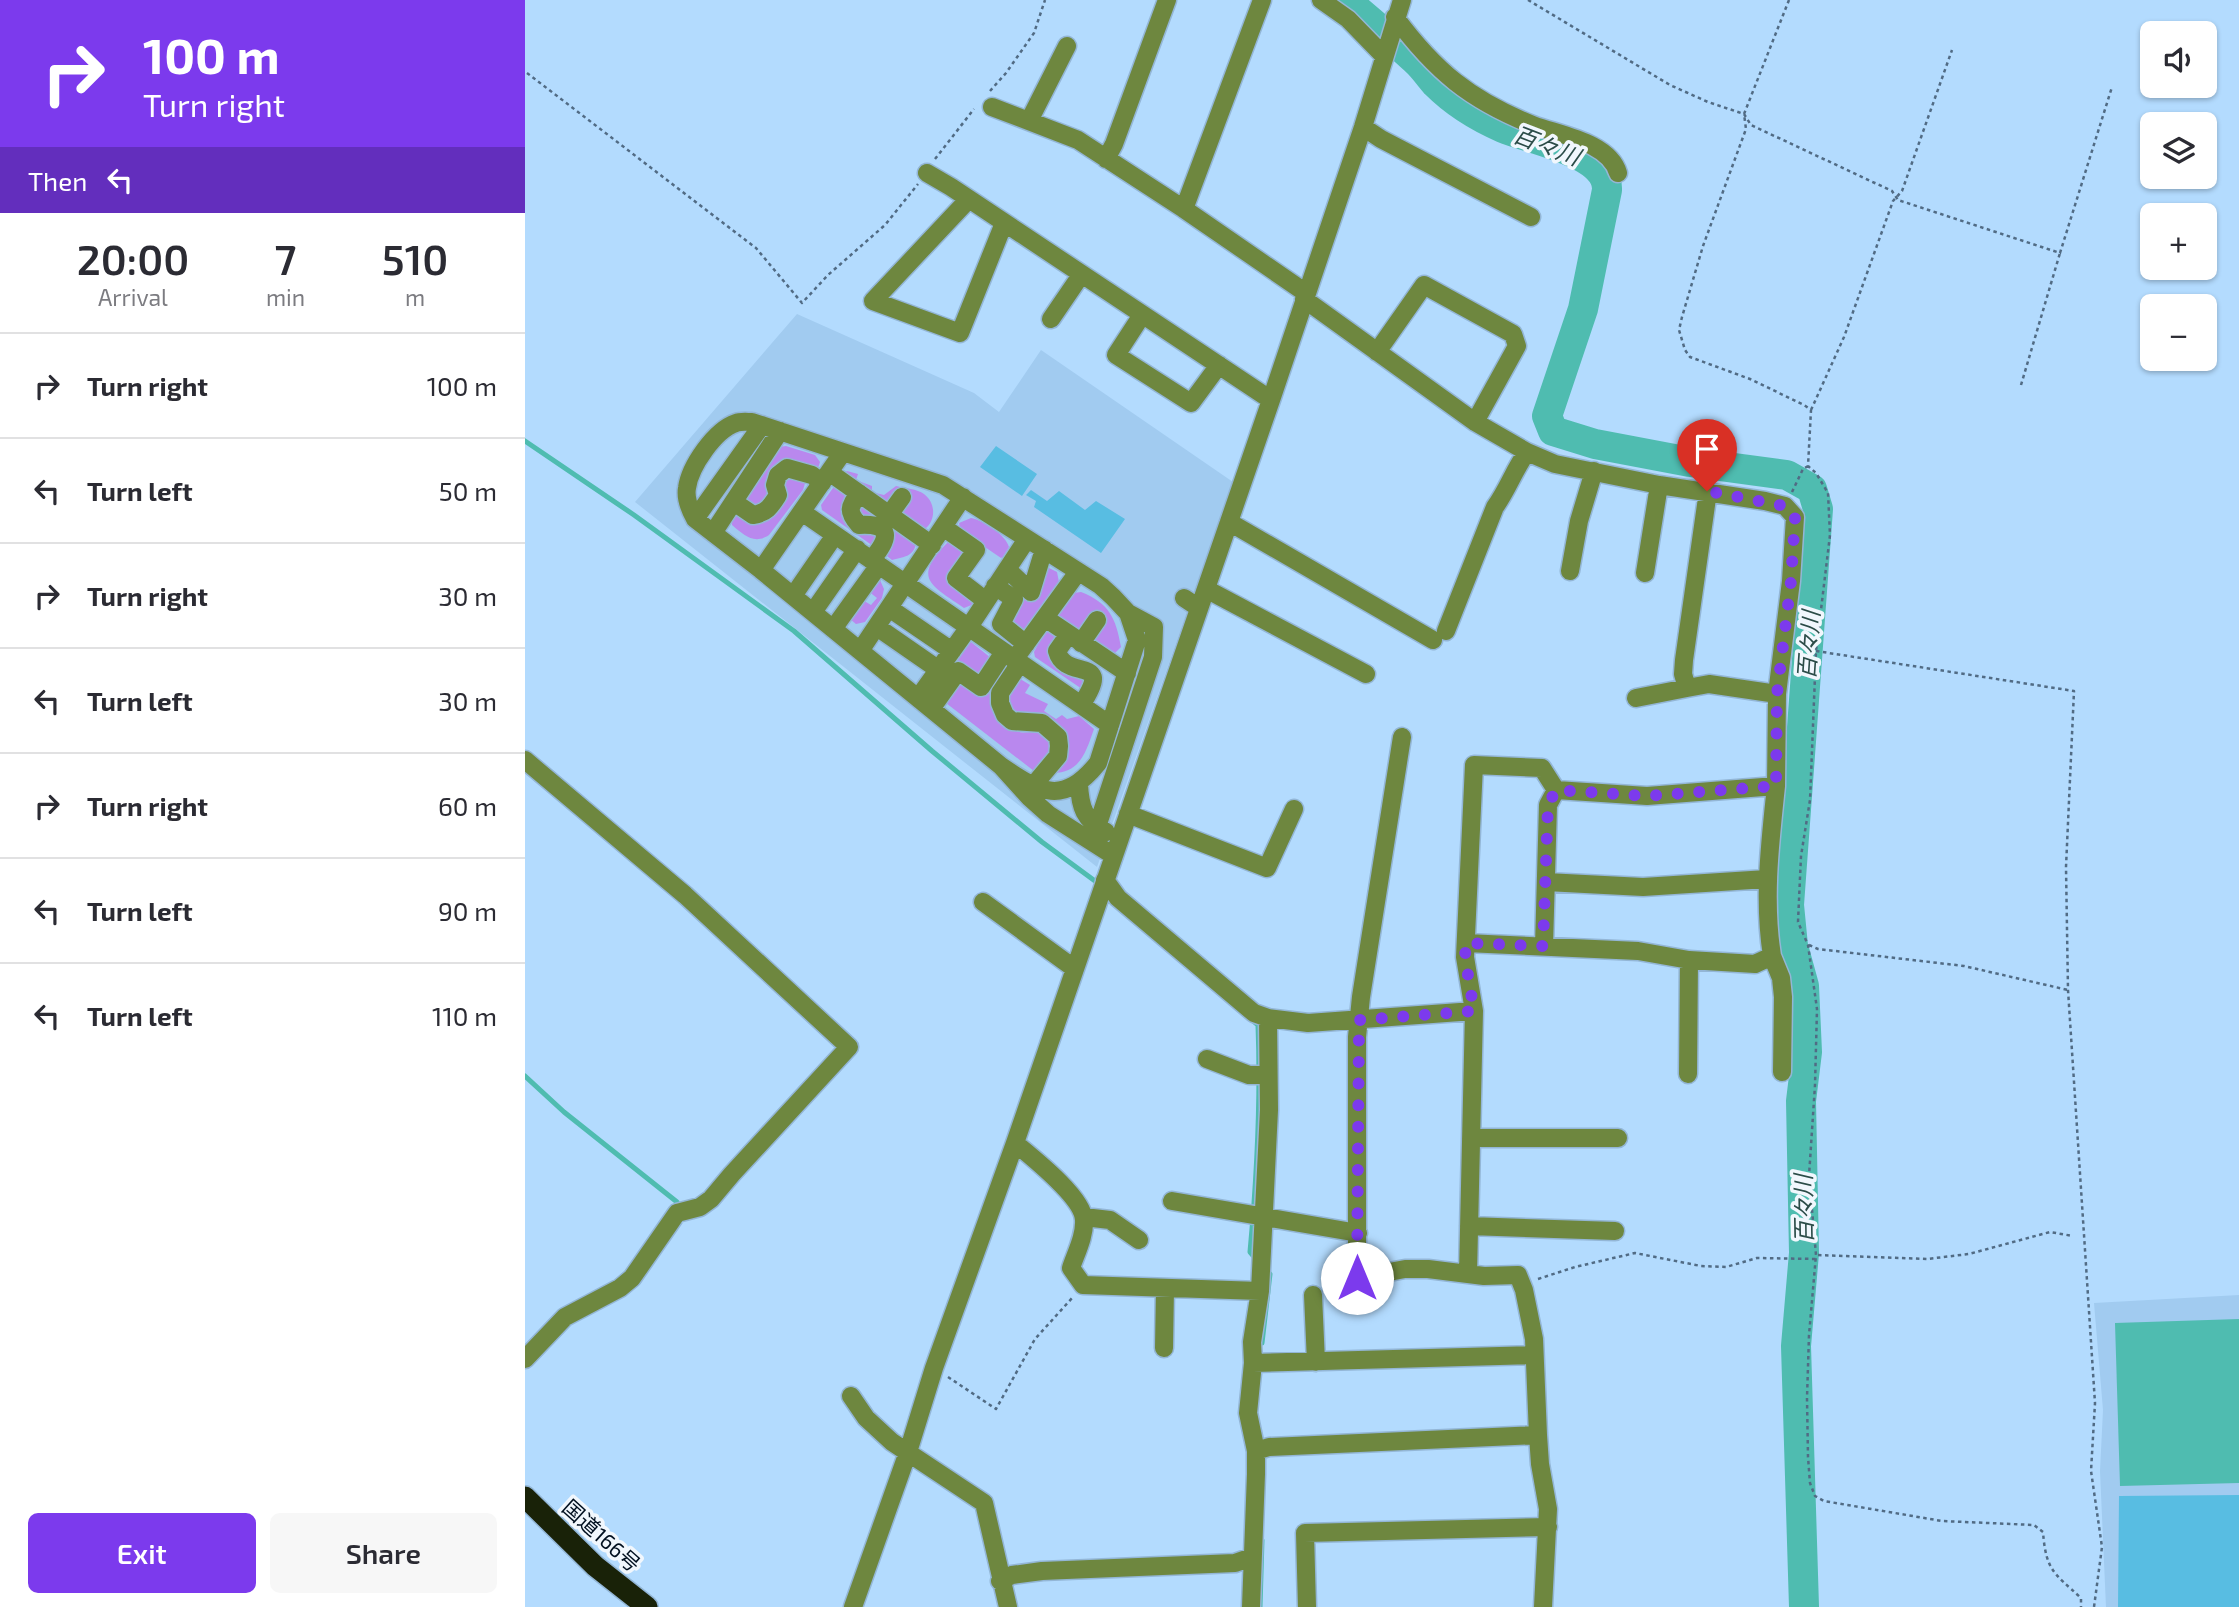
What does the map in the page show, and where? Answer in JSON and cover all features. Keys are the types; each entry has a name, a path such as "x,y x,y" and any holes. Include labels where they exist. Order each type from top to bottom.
{"highway":[{"name":"国道166号","path":"525,1497 595,1566 647,1607"}],"street":[{"path":"1106,159 1167,0"},
{"path":"1184,209 1262,0"},
{"path":"1321,0 1385,53"},
{"path":"853,1607 1117,848 1191,603 1206,589 1271,400 1363,127 1399,8"},
{"path":"1399,8 1426,55 1467,92 1532,124 1598,149 1615,163 1618,173"},
{"path":"1029,121 1067,46"},
{"path":"986,101 1078,141 1184,209 1475,422 1527,452 1555,464 1785,506 1795,517 1791,581 1777,694 1776,786 1767,879 1767,926 1772,957 1781,978 1783,997 1783,1072"},
{"path":"1363,127 1531,217"},
{"path":"927,173 1271,400"},
{"path":"968,200 873,301 960,333 1004,223"},
{"path":"1051,319 1081,275"},
{"path":"1377,352 1424,285 1513,334 1517,346 1475,422"},
{"path":"1142,315 1116,355 1191,403 1219,365"},
{"path":"1097,827 1153,657 1154,627 1128,613 1101,586 943,485 752,422 737,422 723,429 713,439 690,474 686,490 689,509 695,519 1001,766 1030,792 1048,814 1117,848"},
{"path":"695,519 762,425"},
{"path":"713,533 781,431"},
{"path":"761,570 843,452"},
{"path":"1229,522 1439,635 1495,507 1507,491 1516,467 1527,452"},
{"path":"734,502 753,515 763,513 778,495 775,485 778,475 787,468 825,478 859,494 932,545"},
{"path":"1570,572 1579,521 1594,471"},
{"path":"1645,573 1659,485"},
{"path":"1687,688 1683,674 1684,660 1707,491"},
{"path":"813,612 885,543 885,534 880,526 859,525 850,512 851,505 859,494"},
{"path":"889,514 902,497"},
{"path":"860,651 963,497"},
{"path":"802,512 1110,725"},
{"path":"943,527 976,550 956,578 991,594 1014,599 1001,624 1026,644"},
{"path":"833,629 844,581 835,535"},
{"path":"925,704 939,670 1027,539"},
{"path":"1007,569 1031,592 1044,549"},
{"path":"793,596 844,581 869,558"},
{"path":"925,704 958,671 981,687 1026,644 1078,572"},
{"path":"1206,589 1366,674"},
{"path":"889,608 952,651"},
{"path":"1030,792 1068,790 1079,784 1098,763 1137,640 1128,613"},
{"path":"1045,618 1127,673"},
{"path":"1081,705 1093,683 1091,675 1087,670 1066,665 1059,659 1056,651 1097,620"},
{"path":"877,626 939,670"},
{"path":"1013,658 1000,693 1000,703 1005,715 1012,721 1042,723 1058,737 1058,756 1030,792"},
{"path":"1636,698 1709,684 1777,694"},
{"path":"1402,737 1359,1020 1357,1278 1405,1269 1484,1276 1518,1275 1534,1339 1540,1464 1548,1509 1542,1607"},
{"path":"525,760 685,895 849,1047 711,1199 700,1207 684,1211 632,1278 620,1288 565,1317 525,1359"},
{"path":"1468,1274 1474,1011 1465,957 1473,765 1542,768 1556,790"},
{"path":"1079,784 1080,804 1093,824 1117,848"},
{"path":"1556,790 1647,796 1776,786"},
{"path":"1543,946 1548,805 1556,790"},
{"path":"1128,814 1267,868 1294,809"},
{"path":"1546,882 1643,887 1767,879"},
{"path":"1105,880 1118,898 1254,1013 1268,1018 1308,1023 1474,1011"},
{"path":"983,902 1075,969"},
{"path":"1466,943 1638,951 1689,960 1755,964 1772,957"},
{"path":"1688,1074 1689,960"},
{"path":"1251,1607 1255,1451 1248,1413 1253,1363 1252,1342 1260,1291 1261,1263 1255,1216 1269,1110 1261,1075 1268,1018"},
{"path":"1207,1059 1261,1075"},
{"path":"1471,1138 1618,1138"},
{"path":"1015,1143 1043,1165 1073,1197 1084,1217 1083,1235 1071,1268 1083,1285 1260,1291"},
{"path":"1172,1201 1358,1233"},
{"path":"1084,1217 1110,1220 1139,1240"},
{"path":"1469,1226 1615,1231"},
{"path":"1164,1348 1165,1288"},
{"path":"1313,1295 1316,1362"},
{"path":"1253,1363 1534,1355"},
{"path":"851,1396 866,1418 905,1458"},
{"path":"861,1430 984,1503 1008,1607"},
{"path":"1255,1451 1269,1447 1538,1435"},
{"path":"1307,1607 1305,1533 1548,1527"},
{"path":"1000,1581 1042,1571 1235,1563 1252,1557"}],"path":[{"path":"527,74 756,248 802,303 828,275 885,225 935,159 986,101 1034,33 1045,0"},
{"path":"1528,0 1670,85 1744,114 1751,125 1892,191 1898,200 2060,253"},
{"path":"1789,0 1744,114 1746,129 1703,246 1679,330 1690,357 1749,379 1804,405 1811,411"},
{"path":"1808,466 1811,411 1844,337 1895,196 1902,191 1951,50"},
{"path":"2021,385 2112,87"},
{"path":"1788,500 1803,469 1808,466"},
{"path":"1808,466 1816,473 1828,493 1830,536 1816,651 1810,800 1801,856 1798,922 1808,945 1817,1009 1809,1176 1815,1257 1807,1398 1810,1483 1815,1496 1824,1501 1942,1521 2034,1525 2043,1532 2050,1569 2081,1598 2081,1607"},
{"path":"1816,651 2074,691 2066,867 2068,989 2095,1404 2091,1471 2102,1547 2094,1607"},
{"path":"1808,945 1818,949 1965,966 2068,989"},
{"path":"1522,1284 1575,1267 1635,1253 1701,1266 1726,1267 1757,1258 1927,1259 1969,1254 2050,1232 2073,1236"},
{"path":"934,1368 996,1409 1035,1339 1083,1285"}],"shaded area":[{"path":"797,314 974,393 999,412 1041,350 1233,482 1097,867 635,502"},
{"path":"786,446 815,455 820,462 818,468 794,461 770,493 769,500 754,508 743,503 779,447"},
{"path":"847,471 858,474 856,480 872,486 872,492 884,495 896,486 924,494 931,502 933,512 929,525 922,529 844,473"},
{"path":"791,473 806,480 803,490 769,535 754,539 732,525 732,518 737,513 752,522"},
{"path":"837,486 849,494 846,506 879,535 873,546 822,510 821,505"},
{"path":"859,503 916,543 913,551 907,556 892,560 887,556 890,542 858,518"},
{"path":"971,518 988,525 1007,542 1009,547 1003,557 960,530 959,523"},
{"path":"949,541 968,549 949,579 975,601 964,608 942,593 929,579 931,564"},
{"path":"1045,566 1057,572 1059,582 1024,633 1007,621 1007,577 1034,598"},
{"path":"879,578 884,589 882,598 865,622 856,624 850,619 861,599 871,605 877,598 868,591"},
{"path":"1081,592 1098,601 1114,620 1121,647 1113,655 1058,616 1074,593"},
{"path":"1051,631 1058,637 1057,642 1088,677 1082,689 1035,657 1034,652 1044,633"},
{"path":"971,642 991,658 980,682 956,666 937,694 961,645"},
{"path":"1003,666 1008,670 1000,720 1016,731 1041,732 1050,737 1051,753 1034,771 946,703 945,698 959,678 983,694"},
{"path":"1017,677 1030,685 1025,693 1048,704 1044,711 1056,719 1062,715 1067,719 1079,716 1094,729 1081,760 1070,769 1053,773 1066,749 1008,710 1007,693"},
{"path":"2239,1295 2239,1607 2106,1607 2100,1471 2103,1410 2094,1303"},
{"path":"2239,1319 2239,1483 2120,1486 2115,1323"}],"building":[{"path":"996,446 1037,474 1022,496 980,467"},
{"path":"1031,490 1047,501 1059,491 1085,510 1096,501 1125,519 1101,553 1034,507 1036,501 1026,495"},
{"path":"2239,1495 2239,1607 2118,1607 2119,1496"}],"waterway":[{"name":"百々川","path":"1346,0 1407,52 1443,91 1459,103 1503,128 1582,157 1596,166 1604,177 1607,190 1583,309 1547,416 1553,431 1595,444 1690,462 1787,475 1812,489 1818,509 1789,905 1793,946 1804,986 1807,1052 1801,1101 1804,1253 1796,1346 1804,1607"},
{"path":"525,441 634,515 794,631 932,751 1042,842 1095,881"},
{"path":"1251,1019 1258,1025 1259,1053 1258,1138 1250,1252 1256,1259"},
{"path":"525,1076 564,1112 677,1202 680,1209"},
{"path":"1262,1343 1270,1274 1265,1269"},
{"path":"1260,1607 1262,1540"}],"route":[{"path":"1357,1278 1359,1020 1474,1011 1465,957 1466,943 1543,946 1548,805 1556,790 1647,796 1776,786 1777,694 1791,581 1795,517 1785,506 1707,491"}]}
